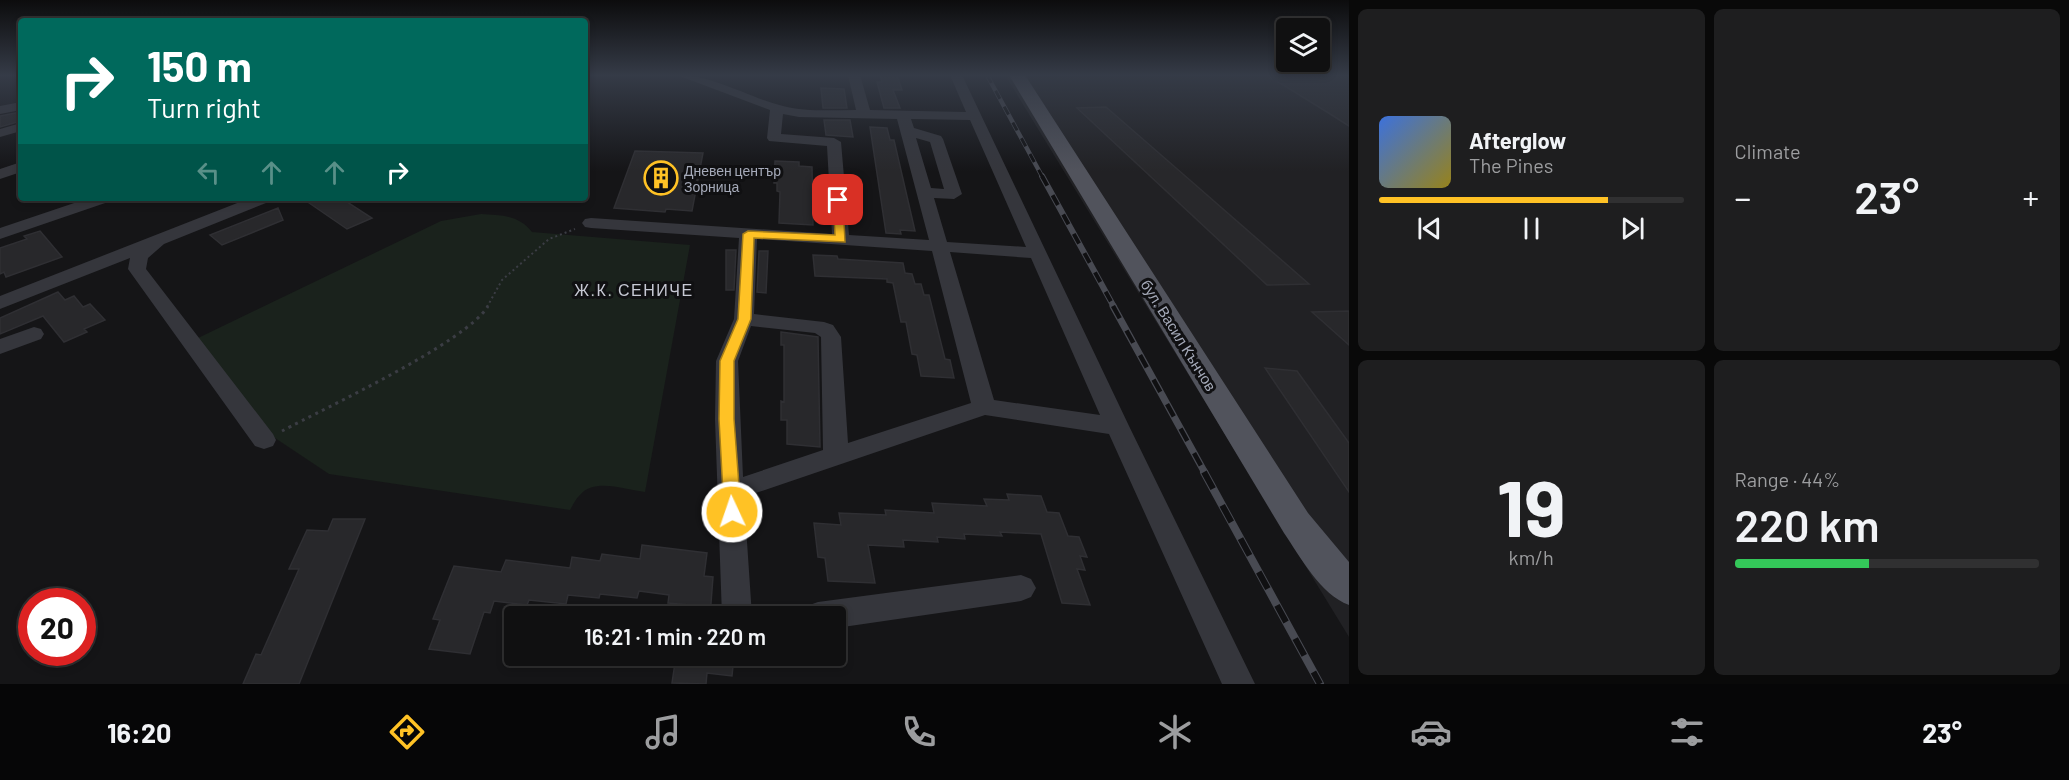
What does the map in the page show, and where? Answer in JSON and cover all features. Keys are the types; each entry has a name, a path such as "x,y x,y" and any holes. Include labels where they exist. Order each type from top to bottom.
{"main road":[{"name":"бул. Васил Кънчов","path":"1037,107 1296,523 1349,588"}],"street":[{"path":"0,110 16,107"},
{"path":"774,107 799,113 864,114 905,123 936,139 954,194 925,193"},
{"path":"862,107 864,114"},
{"path":"971,107 1117,426 1239,684"},
{"path":"777,108 774,138 834,142 841,239"},
{"path":"905,123 975,116"},
{"path":"905,123 984,407"},
{"path":"0,133 18,128"},
{"path":"0,174 18,168"},
{"path":"0,234 96,201"},
{"path":"0,303 257,201"},
{"path":"591,223 1038,253"},
{"path":"737,606 727,419 727,361 744,319 748,234"},
{"path":"158,240 142,253 137,261 137,269 264,440"},
{"path":"744,319 826,330 831,338 836,456"},
{"path":"0,347 34,334"},
{"path":"732,491 984,407 1117,426"},
{"path":"846,612 1021,588"}],"path":[{"path":"264,440 439,347 483,314 502,280 549,239 591,223"}],"shaded area":[{"path":"1025,107 1349,107 1349,637"},
{"path":"481,214 515,219 532,232 690,245 645,492 612,486 594,487 587,489 579,496 570,510 329,474 266,432 196,339 441,221"}],"building":[{"path":"823,107 847,108 823,108"},
{"path":"1106,107 1309,284 1267,285 1077,108"},
{"path":"1319,107 1349,107 1349,126"},
{"path":"18,113 18,122 0,127 0,116"},
{"path":"824,120 850,120 853,137 826,135"},
{"path":"870,127 887,128 890,140 894,140 915,231 900,230 901,234 886,233"},
{"name":"Дневен център Зорница","path":"635,151 703,153 692,211 666,209 665,212 614,208"},
{"path":"775,161 799,162 799,166 812,167 813,225 779,223 780,192 777,191 777,183 774,183"},
{"path":"306,201 346,201 372,218 347,229"},
{"path":"278,208 283,220 222,245 210,235"},
{"path":"40,231 62,257 6,277 4,272 0,274 0,248 27,239 24,236"},
{"path":"726,250 736,250 734,290 726,290"},
{"path":"759,251 768,251 766,293 757,292"},
{"path":"813,255 903,263 905,273 912,274 915,284 921,284 924,295 929,295 945,359 950,360 954,378 921,376 917,355 912,354 906,322 901,322 893,283 887,282 887,279 815,276"},
{"path":"58,292 65,300 74,296 83,307 90,304 105,320 84,329 87,332 64,342 43,316 0,334 0,318"},
{"path":"1349,311 1349,345 1312,312"},
{"path":"781,332 818,337 820,447 787,444 787,420 781,420 781,401 784,402 784,345 781,345"},
{"path":"1265,368 1297,371 1349,443 1349,492"},
{"path":"1007,494 1041,496 1047,512 1059,513 1068,536 1079,537 1087,557 1080,556 1085,570 1077,569 1090,605 1062,603 1041,534 1000,532 1002,536 964,534 965,539 937,537 938,542 903,540 904,547 868,545 875,583 828,581 825,558 818,557 814,523 841,525 839,513 886,515 885,510 934,513 932,503 987,506 984,499 1009,500"},
{"path":"333,519 365,519 299,684 243,684 256,654 261,655 299,569 289,569 307,530 328,531"},
{"path":"642,545 707,553 704,576 713,577 711,606 668,603 669,595 639,591 637,598 600,594 599,598 568,595 566,604 529,600 527,605 494,601 490,613 484,612 470,654 429,649 440,620 433,619 454,566 501,572 506,560 570,568 572,557 600,561 602,554 640,559"},
{"path":"675,666 733,666 732,676 707,673 706,684 672,683"}],"railway":[{"path":"1004,107 1043,178"},
{"path":"1042,176 1114,307"},
{"path":"1113,306 1205,473"},
{"path":"1204,472 1320,684"}],"place":[{"name":"Дневен център Зорница","path":"661,178"}],"district":[{"name":"Ж.К. СЕНИЧЕ","path":"634,289"}],"route":[{"path":"732,512 727,419 727,361 744,319 748,234 841,239 838,200"}]}
